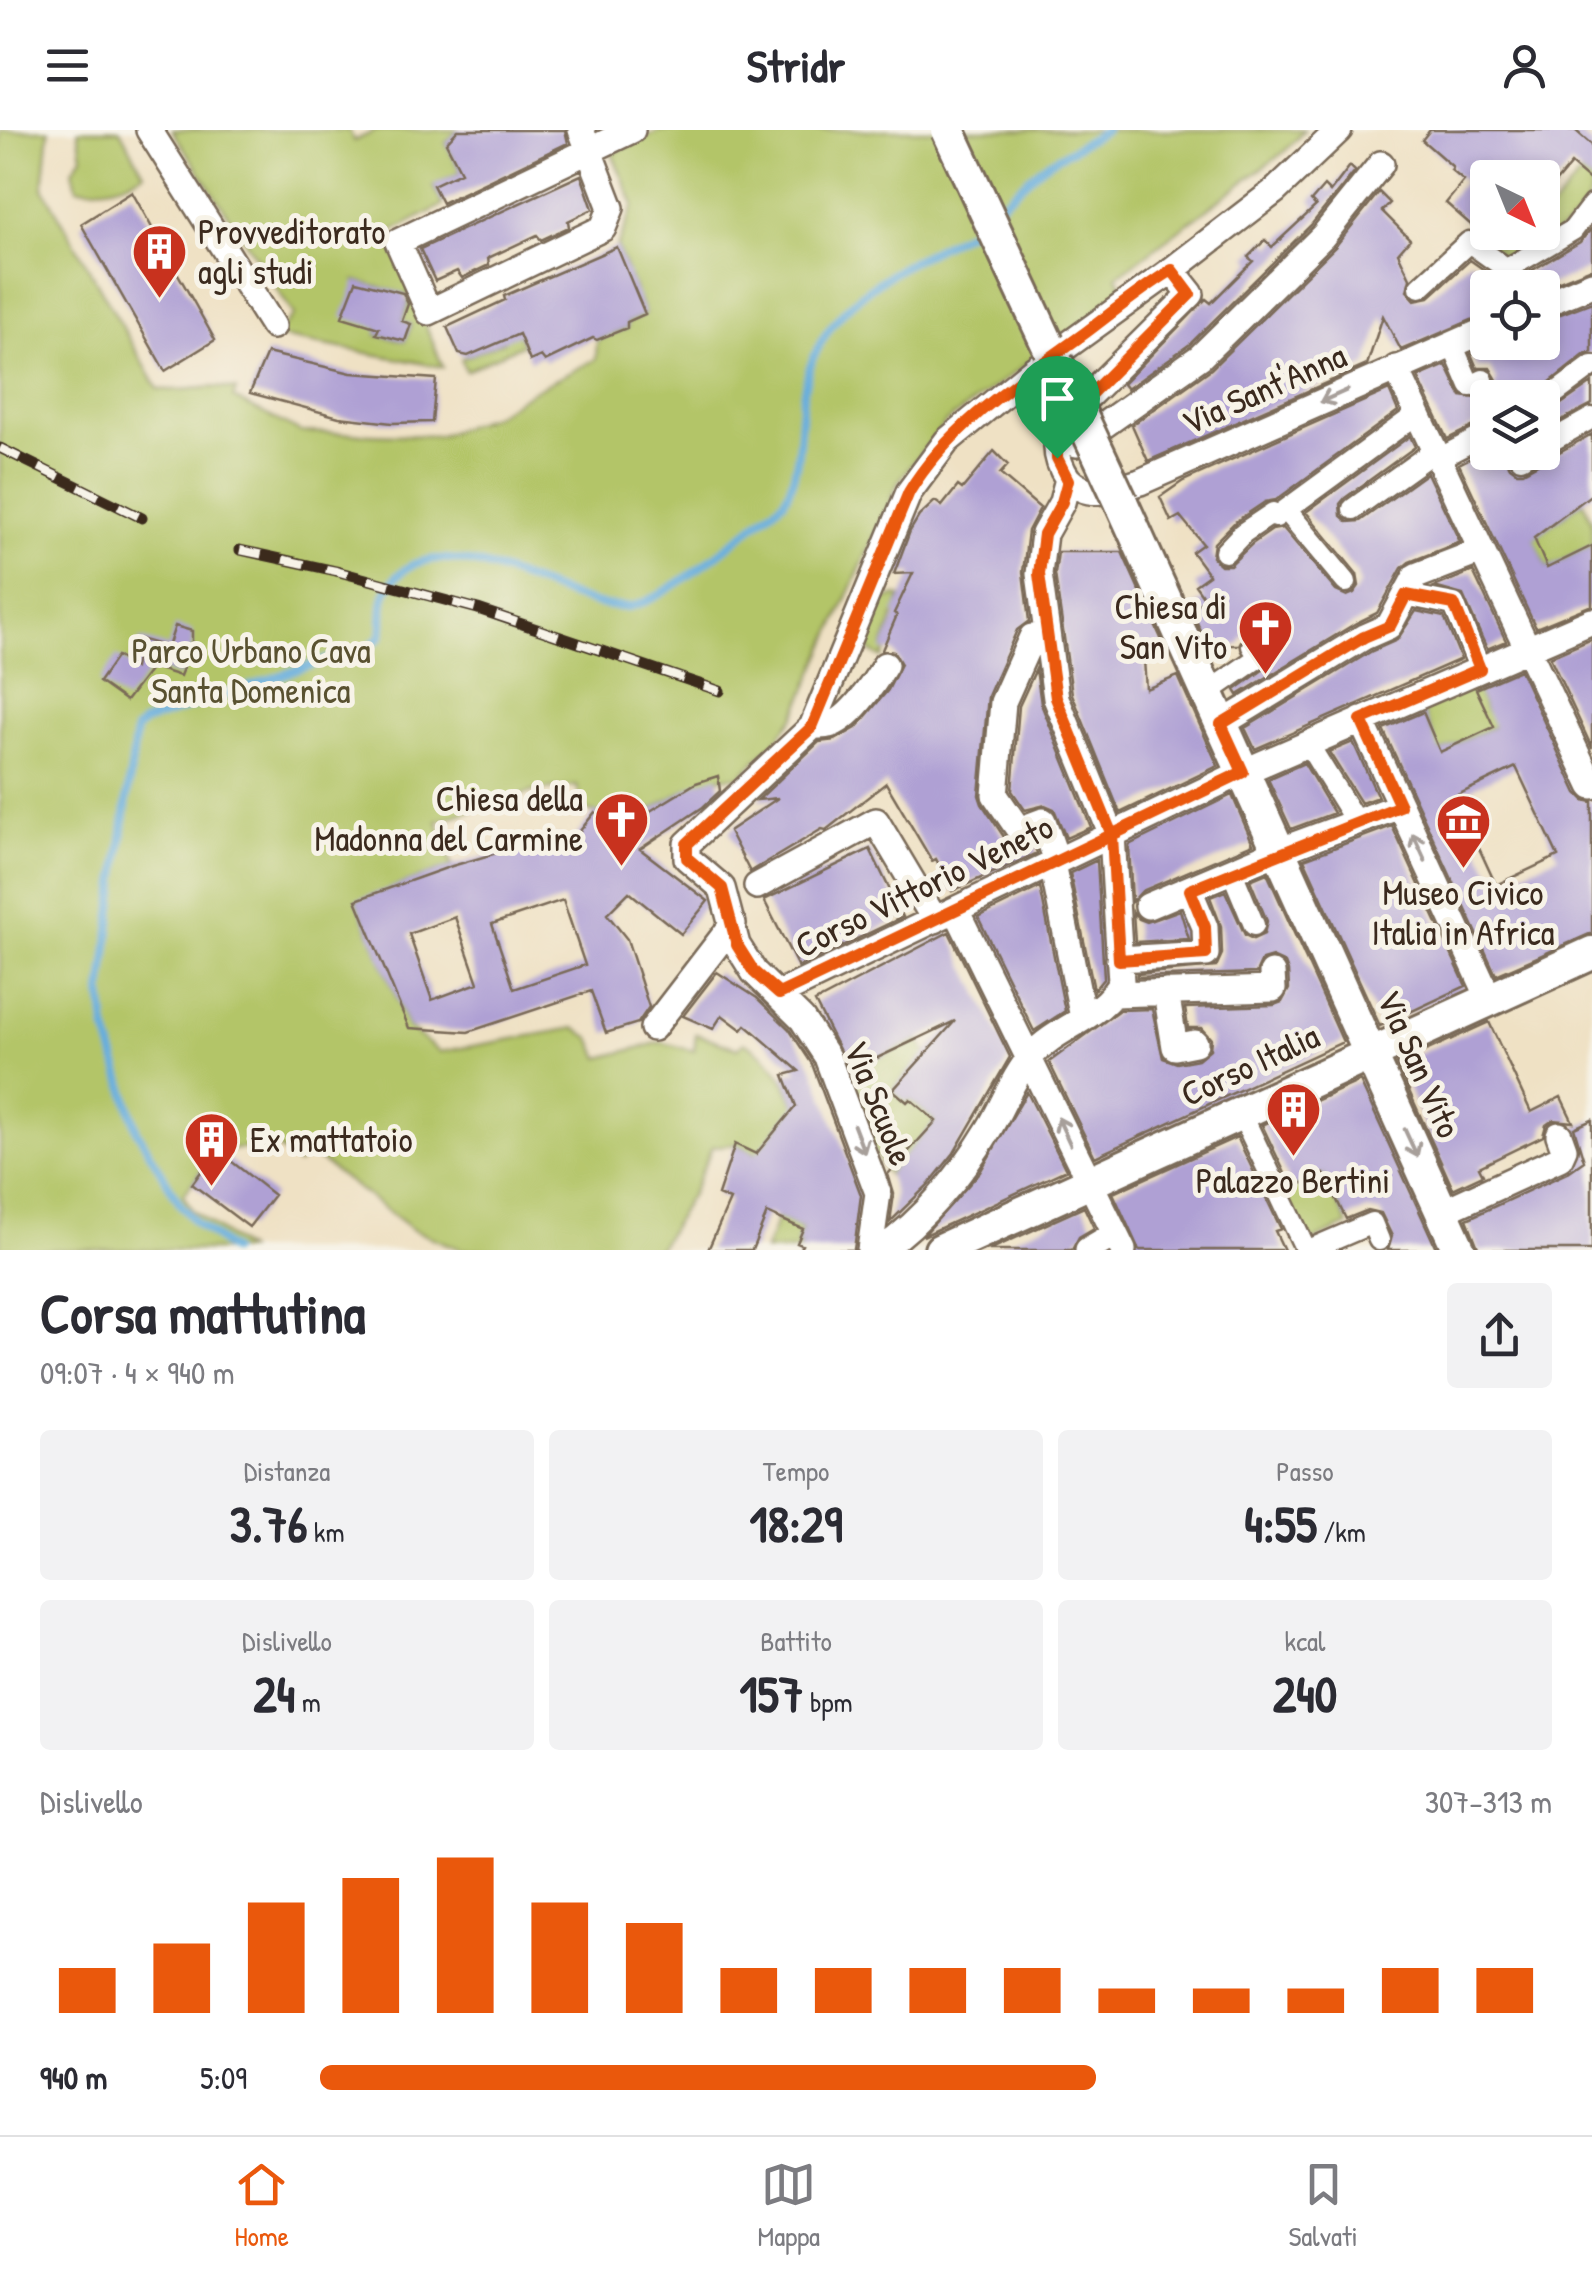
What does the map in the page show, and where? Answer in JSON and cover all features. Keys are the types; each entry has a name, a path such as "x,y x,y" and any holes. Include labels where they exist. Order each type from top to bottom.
{"street":[{"path":"150,130 273,326"},
{"path":"585,140 612,208 602,228 429,312 398,242 585,140 632,130"},
{"name":"Via San Vito","path":"948,130 1459,1250"},
{"path":"885,665 870,689 849,710 830,726 812,727 909,492 921,472 947,442 1032,371 1276,190 1338,130"},
{"path":"1062,469 1200,357 1324,236 1381,164"},
{"path":"1420,288 1469,242 1506,269 1573,230 1592,205"},
{"path":"881,1250 899,1237 955,1178 988,1132 1029,1057 1111,1000 1120,982 1112,835 1062,714 1048,658 1039,574 1044,534 1062,502 1057,437 1070,415 1190,294 1172,270"},
{"path":"1560,297 1592,284"},
{"name":"Via Sant'Anna","path":"1062,469 1076,487 1094,493 1140,482 1470,336"},
{"path":"1452,344 1470,386"},
{"path":"1560,390 1592,366"},
{"path":"1396,368 1592,786"},
{"path":"1225,552 1243,533 1418,414"},
{"path":"1560,436 1592,418"},
{"path":"1353,509 1436,455 1470,441"},
{"path":"1279,511 1346,582"},
{"path":"1221,724 1364,637 1390,626 1416,576 1481,550"},
{"path":"1406,595 1454,604 1480,669"},
{"name":"Corso Vittorio Veneto","path":"779,994 1243,772 1592,621"},
{"path":"1032,637 1003,702 996,795 1019,830 1043,821 1055,862 1083,1018"},
{"path":"1207,693 1260,657 1252,646"},
{"path":"1361,720 1490,1000"},
{"name":"Via Scuole","path":"812,727 687,844 687,858 722,888 737,945 754,972 802,1019 827,1056 878,1193 870,1250"},
{"path":"1308,744 1356,822"},
{"path":"1148,906 1400,806"},
{"path":"757,886 876,822 945,915 1029,1057 1119,1242 1088,1250"},
{"path":"1232,872 1254,925"},
{"path":"1119,960 1206,954 1205,927 1190,890"},
{"path":"652,1028 732,924"},
{"name":"Corso Italia","path":"941,1250 1592,953"},
{"path":"1114,994 1274,988 1272,973"},
{"path":"1166,992 1174,1047 1195,1043"},
{"path":"1241,1113 1308,1250 1372,1223 1379,1240"},
{"path":"1442,1212 1560,1158 1564,1149 1559,1135"}],"green space":[{"name":"Parco Urbano Cava Santa Domenica","path":"0,130 49,130 43,188 158,389 236,390 233,398 301,432 439,436 495,415 596,359 597,340 627,328 627,322 645,314 617,247 634,205 612,153 661,130 1305,130 1284,152 1117,276 1126,293 946,422 899,481 794,717 739,777 702,783 647,813 637,804 623,818 583,810 577,786 535,791 438,821 452,866 357,901 409,1028 439,1052 575,1028 591,1038 600,1058 661,1042 694,1051 696,1034 738,1048 744,1042 771,1063 798,1110 776,1130 761,1156 735,1144 712,1147 694,1189 658,1250 462,1250 413,1230 309,1152 298,1164 277,1147 217,1150 183,1195 192,1210 246,1250 0,1250"},
{"path":"78,130 120,130 144,173 112,186 77,188 73,170 82,156"},
{"path":"172,130 349,130 354,141 377,130 458,130 446,143 461,172 433,186 443,205 388,234 443,367 275,336 294,315","holes":["356,281 411,296 402,321 411,325 405,341 377,335 379,328"]},
{"path":"1582,173 1592,181 1583,208 1560,231 1560,198"},
{"path":"1494,250 1526,250 1508,260"},
{"path":"509,308 523,344 466,371 461,359 504,341 494,316"},
{"path":"1583,501 1592,522 1592,546 1547,568 1533,538"},
{"path":"901,597 882,658 861,646 882,600"},
{"path":"1475,686 1486,710 1502,723 1434,755 1433,734 1422,710"},
{"path":"918,1039 928,1057 921,1059 893,1090 936,1121 888,1175 863,1134 868,1126 846,1073"},
{"path":"1324,1174 1348,1225 1306,1244 1281,1192"},
{"path":"778,1217 803,1229 797,1243 802,1245 799,1250 765,1250"}],"building":[{"path":"458,130 565,130 568,143 442,203 433,185 461,172 446,143"},
{"path":"1430,130 1575,130 1592,145 1592,182 1571,164 1560,177 1560,160 1470,160 1470,224 1446,203 1464,181 1422,140"},
{"path":"1350,166 1355,171 1311,225 1190,344 1127,389 1123,384 1206,299 1211,303 1253,261 1248,257 1265,240 1272,247 1316,206 1311,201 1324,186 1330,192"},
{"path":"581,175 593,209 568,221 569,227 541,240 537,235 488,258 489,265 462,278 457,271 435,281 420,249"},
{"name":"Provveditorato agli studi","path":"132,192 215,340 165,371 81,224"},
{"path":"1379,192 1390,203 1382,211 1410,239 1398,253 1410,278 1407,291 1415,300 1429,297 1470,260 1484,270 1470,270 1470,321 1401,350 1383,316 1367,365 1148,461 1132,425 1211,369 1335,247"},
{"path":"1592,228 1592,268 1560,281 1560,270 1533,270 1580,242"},
{"path":"617,247 645,314 627,322 627,328 597,340 593,338 545,361 541,356 530,361 519,334 468,356 459,354 447,327 505,300 504,296"},
{"path":"356,281 403,293 408,304 402,321 411,324 405,341 376,334 379,328 342,317"},
{"path":"1592,302 1592,352 1553,380 1497,380 1490,368 1477,368 1474,360 1560,360 1560,314"},
{"path":"267,353 351,373 436,379 432,422 392,423 339,417 250,393"},
{"path":"1446,365 1461,396 1470,397 1470,428 1447,439 1418,377"},
{"path":"1592,383 1592,404 1560,421 1560,405"},
{"path":"1389,390 1398,411 1276,500 1265,502 1235,522 1214,543 1212,557 1221,565 1230,565 1272,530 1283,528 1336,591 1347,596 1354,593 1359,586 1357,574 1306,512 1410,436 1415,447 1345,498 1340,504 1341,516 1348,522 1360,521 1427,473 1460,542 1409,562 1377,613 1238,695 1235,690 1271,664 1271,650 1263,638 1252,632 1244,635 1239,645 1207,645 1191,609 1205,599 1195,585 1209,575 1192,552 1203,544 1180,516 1171,521 1160,497 1183,481"},
{"path":"1592,434 1592,494 1534,538 1547,568 1592,546 1592,605 1536,628 1459,464 1470,458 1470,470 1560,470 1560,452"},
{"path":"994,451 1008,465 1000,474 1040,508 1028,531 1023,572 1029,621 1017,630 988,696 979,795 1006,840 1018,846 1033,842 1037,853 952,891 936,859 932,861 886,783 826,830 750,872 729,831 778,798 758,800 819,742 835,740 856,728 888,690 901,664 894,652 882,650 913,573 894,574 910,531 935,501 942,506 958,486 962,489"},
{"path":"1058,552 1122,552 1164,645 1143,645 1146,689 1178,676 1218,766 1120,813 1072,694 1055,574"},
{"path":"1473,571 1506,641 1487,649 1463,595 1434,587"},
{"path":"1416,611 1444,617 1461,659 1255,749 1245,728 1372,651 1397,640"},
{"path":"175,626 192,631 192,645 180,676 152,667 126,701 99,682 117,656 134,668 140,639 168,647"},
{"path":"1592,639 1592,748 1550,657"},
{"path":"1036,669 1041,704 1091,827 1066,838 1054,809 1045,805 1025,810 1012,791 1019,706"},
{"path":"1520,670 1577,793 1592,802 1592,933 1496,975 1383,729 1423,712 1440,752 1494,727 1476,689","holes":["1516,767 1558,856 1496,885 1455,796"]},
{"path":"1353,742 1378,797 1361,803 1329,752"},
{"path":"1304,763 1334,813 1291,829 1268,779"},
{"path":"718,776 720,791 640,849 708,901 681,934 629,892 607,914 627,939 649,1007 638,1023 606,1033 591,991 468,1032 409,1028 356,900 452,866 559,835 564,851 595,812 604,818 614,809 623,818 638,804 647,813 696,783","holes":["563,900 585,965 514,989 492,924","455,917 478,983 432,1000 409,934"]},
{"path":"1232,795 1253,844 1142,891 1132,902 1129,845"},
{"path":"1392,826 1466,986 1380,1026 1304,859"},
{"path":"870,849 903,917 798,967 764,900"},
{"path":"1097,860 1104,978 1094,990 1070,873"},
{"path":"1267,873 1343,1042 1095,1157 1049,1062 1120,1010 1152,1009 1163,1058 1177,1063 1198,1059 1210,1049 1211,1039 1201,1028 1188,1028 1185,1008 1282,1002 1289,989 1288,971 1285,963 1272,957 1262,960 1256,973 1137,977 1216,967 1222,954 1221,926 1210,897 1225,891 1245,935 1253,939 1264,934 1267,921 1250,880"},
{"path":"1040,887 1065,1011 1034,1031 978,917"},
{"path":"1180,910 1189,939 1135,942 1133,912 1147,922"},
{"path":"949,932 1010,1057 954,1153 890,1222 894,1194 888,1174 936,1121 893,1090 955,1021 850,1071 815,1002"},
{"path":"717,972 757,998 789,1029 812,1064 861,1195 854,1250 799,1250 802,1245 797,1243 803,1229 767,1213 752,1250 708,1250 730,1200 718,1195 735,1144 756,1154 796,1106 784,1075 799,1071 746,1025 742,1030 722,1015 713,1029 683,1016"},
{"path":"1489,1022 1531,1112 1561,1097 1573,1122 1553,1120 1546,1125 1543,1136 1479,1167 1483,1175 1453,1189 1397,1064"},
{"path":"1360,1081 1437,1250 1388,1250 1392,1236 1381,1213 1368,1210 1346,1219 1324,1174 1292,1188 1262,1125"},
{"path":"1027,1092 1066,1170 923,1236 980,1172"},
{"path":"1592,1120 1592,1250 1479,1250 1467,1219 1567,1173 1584,1161 1574,1128"},
{"path":"1237,1137 1281,1229 1275,1231 1284,1250 1139,1250 1113,1193"},
{"name":"Ex mattatoio","path":"217,1150 274,1195 249,1227 192,1184"},
{"path":"1084,1207 1094,1228 1079,1237 1072,1250 989,1250"}],"waterway":[{"path":"996,208 1044,165 1106,130"},
{"path":"231,1250 194,1221 180,1204 137,1131 106,1028 102,992 136,730 143,723 343,654 363,653 381,636 387,591 407,568 433,559 464,561 498,570 600,604 627,607 663,593 784,501 797,462 803,396 811,364 824,336 842,313 888,276 970,231 982,220"}],"railway":[{"path":"0,448 142,518"},
{"path":"240,550 478,609 720,691"}],"place":[{"name":"Provveditorato agli studi","path":"159,301"},
{"name":"Chiesa di San Vito","path":"1266,676"},
{"name":"Chiesa della Madonna del Carmine","path":"622,868"},
{"name":"Museo Civico Italia in Africa","path":"1463,871"},
{"name":"Palazzo Bertini","path":"1293,1159"},
{"name":"Ex mattatoio","path":"211,1189"}],"route":[{"path":"1057,458 1057,437 1070,415 1190,294 1172,270 1032,371 947,442 921,472 909,492 812,727 687,844 687,858 722,888 737,945 754,972 779,994 1058,861 1112,835 1243,772 1221,724 1364,637 1390,626 1406,595 1454,604 1480,669 1361,720 1400,806 1190,890 1205,927 1206,954 1119,960 1112,835 1067,730 1048,658 1039,574 1044,534 1062,502 1068,480 1057,458"}]}
